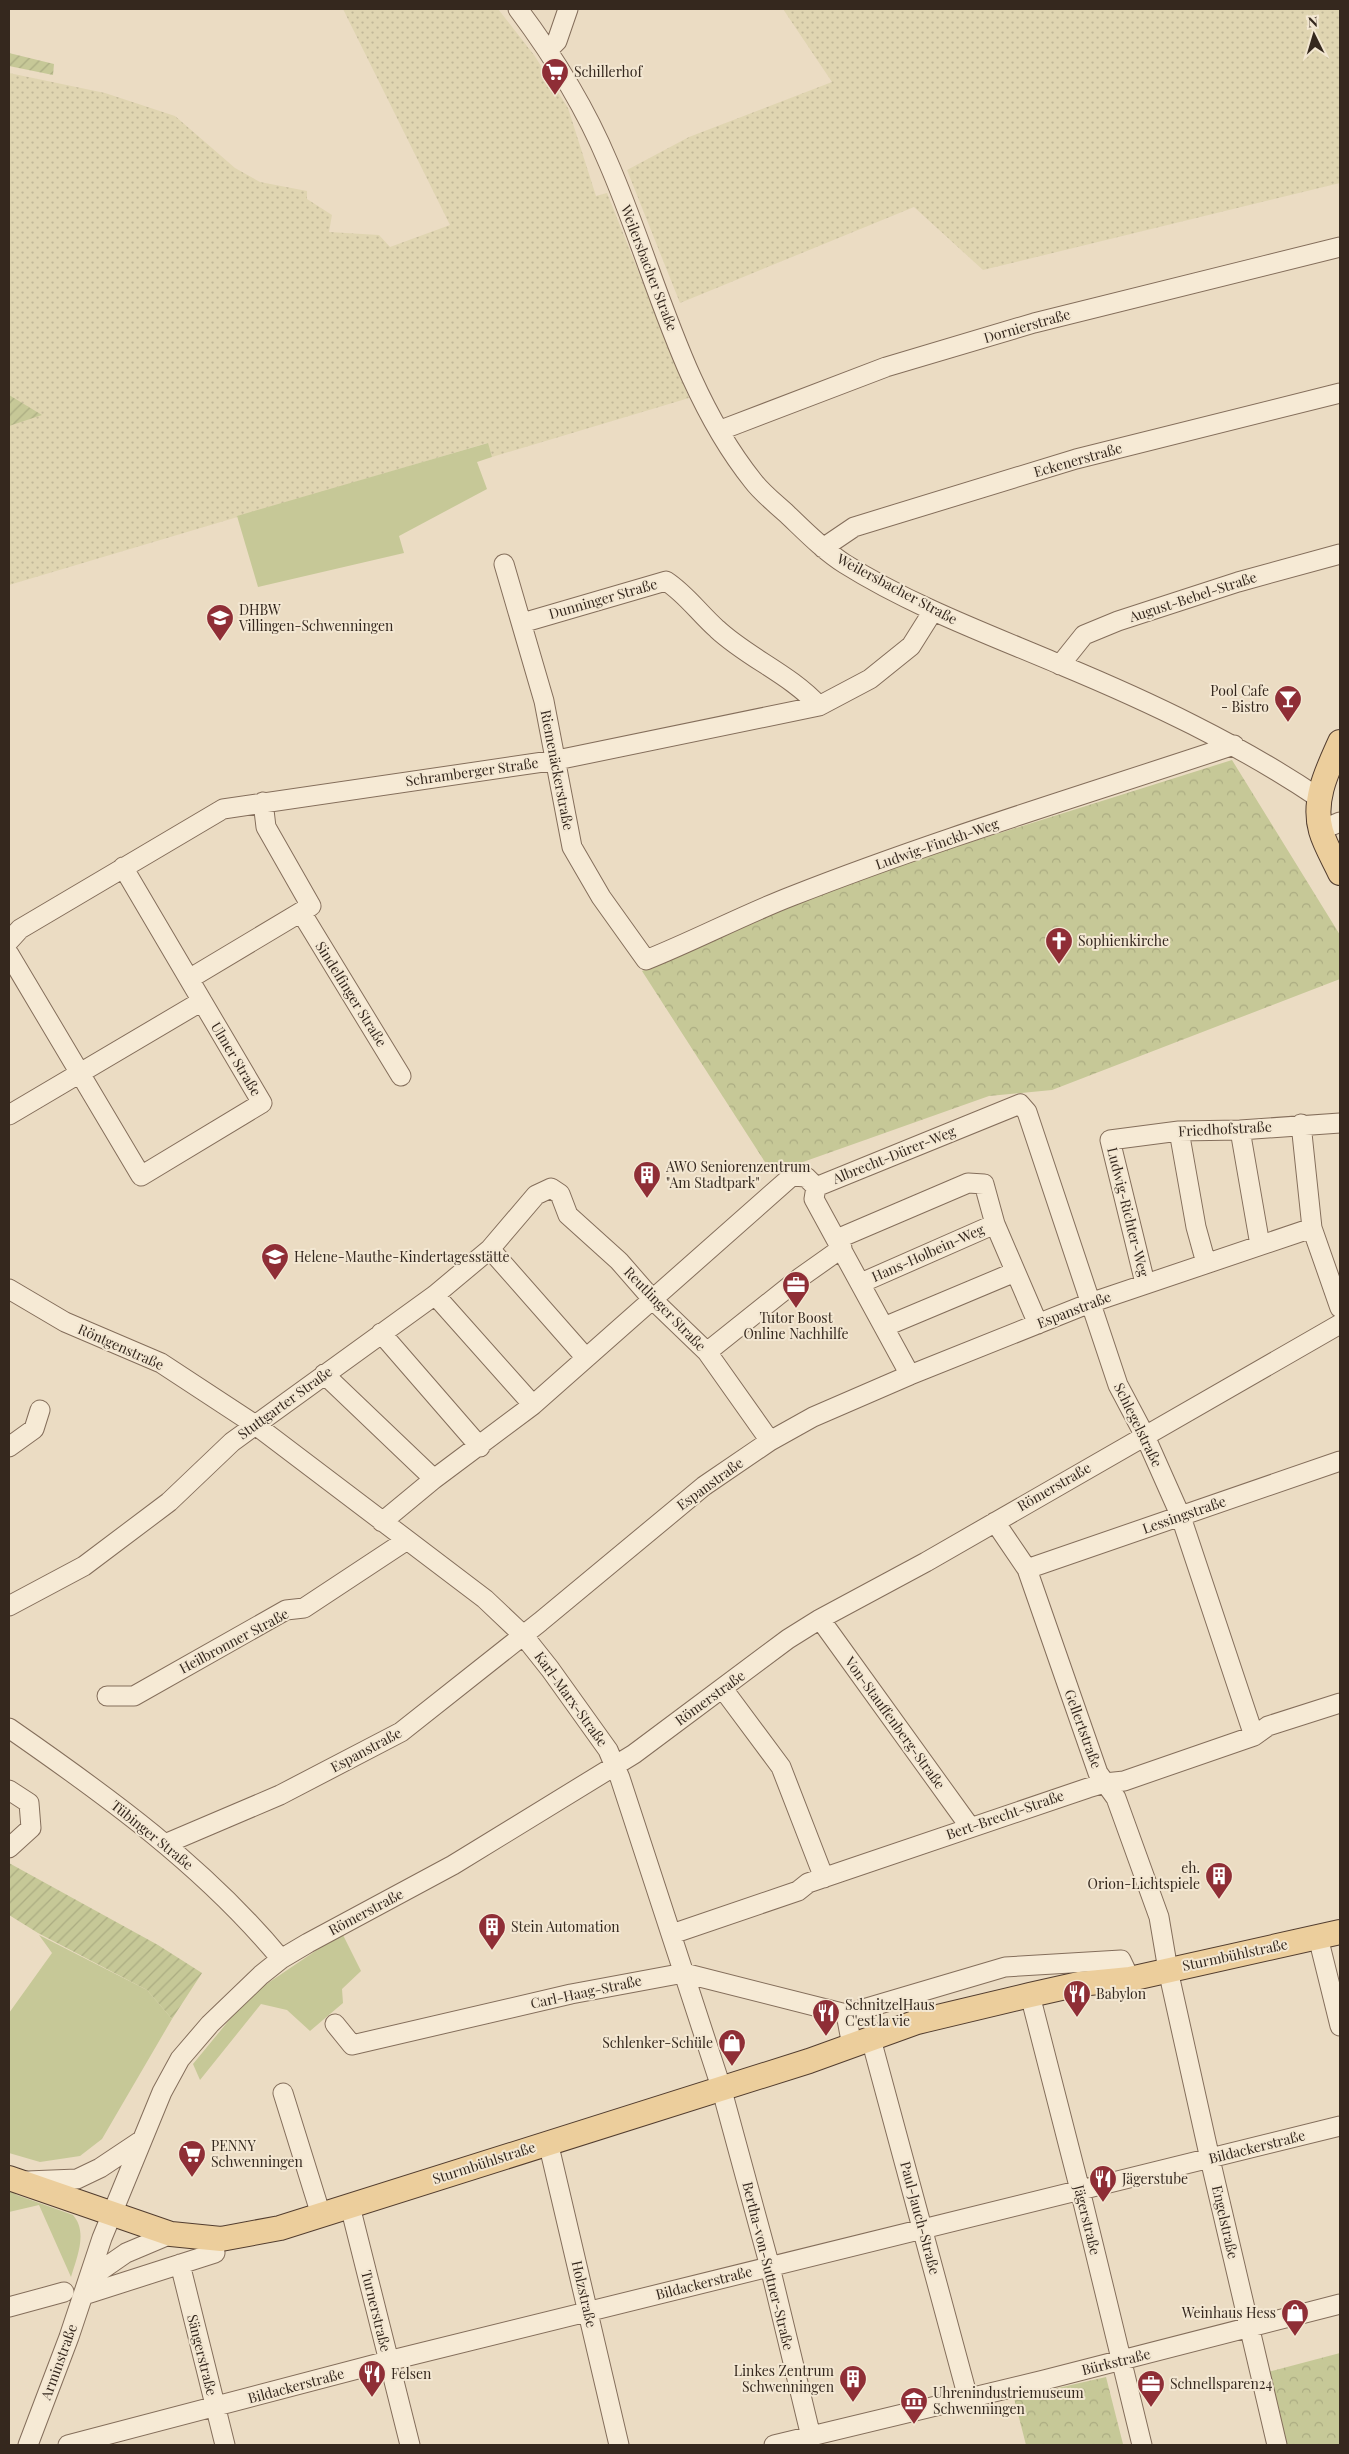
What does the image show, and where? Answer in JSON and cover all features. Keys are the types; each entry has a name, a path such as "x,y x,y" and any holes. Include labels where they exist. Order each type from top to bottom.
{"main road":[{"path":"1340,742 1327,770 1319,798 1330,826 1340,873"},
{"name":"Sturmbühlstraße","path":"14,2180 170,2234 221,2239 280,2228 720,2088 917,2022 1030,1994 1079,1984 1130,1979 1329,1934"}],"street":[{"name":"Weilersbacher Straße","path":"518,9 548,50 592,124 610,164 697,389 754,483 823,548 846,564 932,611 1060,665 1234,745 1284,774 1319,798"},
{"path":"548,50 558,41 568,9"},
{"name":"Dornierstraße","path":"721,430 886,367 1034,323 1340,247"},
{"name":"Eckenerstraße","path":"823,548 854,527 1076,459 1340,393"},
{"name":"August-Bebel-Straße","path":"1060,665 1084,635 1118,621 1238,582 1340,554"},
{"name":"Riemenäckerstraße","path":"504,564 544,701 557,760 572,847 601,897 646,960"},
{"name":"Dunninger Straße","path":"522,623 666,581 678,589 717,629 751,656 804,689 819,706"},
{"name":"Schramberger Straße","path":"9,941 20,929 223,809 557,760 819,706 870,679 911,646 932,611"},
{"name":"Ludwig-Finckh-Weg","path":"646,960 691,942 791,896 924,848 1234,745"},
{"path":"189,978 311,906 266,828 263,802"},
{"name":"Ulmer Straße","path":"9,954 141,1176 262,1103 123,867"},
{"name":"Sindelfinger Straße","path":"301,912 401,1076"},
{"path":"9,1114 202,1001"},
{"name":"Albrecht-Dürer-Weg","path":"910,1375 861,1282 814,1199 816,1187 1020,1104 1027,1112"},
{"name":"Schlegelstraße","path":"1027,1112 1118,1385 1145,1436 1181,1517 1254,1736"},
{"name":"Friedhofstraße","path":"1110,1140 1180,1131 1240,1130 1301,1124 1340,1123"},
{"path":"1301,1124 1312,1228 1340,1308"},
{"path":"1240,1130 1260,1244"},
{"path":"1180,1131 1196,1227 1206,1263"},
{"name":"Ludwig-Richter-Weg","path":"1110,1140 1145,1283"},
{"path":"382,1522 434,1479 533,1405 792,1176 806,1177 816,1187"},
{"path":"707,1352 840,1244 968,1183 984,1184 995,1224 1038,1324"},
{"name":"Reutlinger Straße","path":"552,1188 560,1194 568,1215 619,1261 653,1300 707,1352 770,1441"},
{"name":"Stuttgarter Straße","path":"9,1606 84,1566 169,1502 232,1442 257,1426 324,1374 435,1295 490,1249 536,1195 552,1188"},
{"name":"Hans-Holbein-Weg","path":"861,1282 995,1224"},
{"name":"Espanstraße","path":"165,1844 280,1795 401,1732 523,1635 704,1486 770,1441 813,1417 910,1375 1090,1303 1312,1228"},
{"path":"490,1249 586,1358"},
{"path":"884,1327 1015,1272"},
{"name":"Röntgenstraße","path":"9,1289 65,1322 161,1364 257,1426"},
{"path":"435,1295 533,1405"},
{"name":"Römerstraße","path":"112,2214 162,2092 180,2059 210,2024 281,1959 453,1865 615,1764 723,1690 788,1639 820,1619 995,1522 1340,1324"},
{"path":"381,1333 480,1446"},
{"path":"324,1374 434,1479"},
{"path":"9,1447 34,1429 40,1410"},
{"name":"Karl-Marx-Straße","path":"257,1426 485,1599 523,1635 598,1736 615,1764 672,1934 720,2088"},
{"name":"Lessingstraße","path":"1026,1569 1340,1461"},
{"name":"Gellertstraße","path":"995,1522 1026,1569 1098,1773 1116,1798 1159,1917 1168,1970"},
{"name":"Heilbronner Straße","path":"107,1696 134,1696 286,1610 304,1608 407,1540"},
{"name":"Von-Stauffenberg-Straße","path":"820,1619 970,1827"},
{"path":"723,1690 781,1767 824,1878"},
{"name":"Bert-Brecht-Straße","path":"672,1934 798,1891 808,1883 1105,1783 1124,1781 1254,1736 1268,1726 1340,1703"},
{"name":"Tübinger Straße","path":"9,1728 133,1817 165,1844 206,1879 240,1912 281,1959"},
{"path":"9,1790 30,1803 31,1828 9,1848"},
{"path":"1329,1934 1340,2026"},
{"path":"862,2042 846,2014 1006,1967 1121,1960 1130,1979"},
{"name":"Engelstraße","path":"1168,1970 1277,2445"},
{"name":"Carl-Haag-Straße","path":"335,2024 352,2045 571,1994 684,1973 846,2014"},
{"name":"Jägerstraße","path":"1030,1994 1142,2445"},
{"name":"Paul-Jauch-Straße","path":"862,2042 924,2229 968,2398"},
{"name":"Bertha-von-Suttner-Straße","path":"720,2088 770,2267 812,2441"},
{"path":"284,2093 321,2215"},
{"name":"Bildackerstraße","path":"68,2445 216,2408 388,2361 1340,2126"},
{"path":"14,2180 77,2179 100,2168 142,2140"},
{"name":"Holzstraße","path":"548,2142 620,2445"},
{"name":"Turnerstraße","path":"350,2206 410,2445"},
{"name":"Arminstraße","path":"30,2445 112,2214"},
{"path":"86,2286 126,2253 170,2234"},
{"path":"86,2286 180,2264 215,2253"},
{"name":"Sängerstraße","path":"180,2264 225,2445"},
{"path":"9,2307 64,2292"},
{"name":"Bürkstraße","path":"774,2445 812,2441 968,2398 1340,2304"}],"shaded area":[{"path":"343,9 498,9 534,55 568,108 596,196 607,193 689,398 492,457 487,443 9,585 9,73 105,93 175,116 235,168 260,182 307,191 307,199 332,215 329,232 379,235 390,247 450,225"},
{"path":"783,9 1340,9 1340,183 983,270 914,207 680,303 627,170 689,137 832,82"}],"green space":[{"path":"9,53 54,64 53,75 9,66"},
{"path":"9,395 42,415 9,426"},
{"path":"488,443 492,457 477,462 487,489 399,536 404,553 258,587 237,516"},
{"path":"1232,760 1340,935 1340,979 1052,1090 989,1096 772,1173 642,971 784,906 933,854"},
{"path":"9,1863 158,1945 202,1973 172,2019 147,1990 38,1933 9,1915"},
{"path":"342,1933 361,1971 342,1989 343,2003 310,2031 287,2010 261,2004 200,2080 193,2064 249,1996"},
{"path":"39,1935 147,1990 172,2019 102,2139 80,2156 40,2162 9,2153 9,2013 52,1953"},
{"path":"9,2189 17,2195 73,2215 80,2229 81,2237 71,2277 39,2205 9,2212"},
{"path":"1340,2353 1340,2445 1286,2445 1268,2372"},
{"path":"1106,2377 1123,2444 1026,2445 1014,2398"}],"place":[{"name":"Schillerhof","path":"555,96"},
{"name":"DHBW Villingen-Schwenningen","path":"220,642"},
{"name":"Pool Cafe - Bistro","path":"1288,723"},
{"name":"Sophienkirche","path":"1059,965"},
{"name":"AWO Seniorenzentrum \"Am Stadtpark\"","path":"647,1199"},
{"name":"Helene-Mauthe-Kindertagesstätte","path":"275,1281"},
{"name":"Tutor Boost Online Nachhilfe","path":"796,1309"},
{"name":"eh. Orion-Lichtspiele","path":"1219,1900"},
{"name":"Stein Automation","path":"492,1951"},
{"name":"Babylon","path":"1077,2018"},
{"name":"SchnitzelHaus C'est la vie","path":"826,2037"},
{"name":"Schlenker-Schüle","path":"732,2067"},
{"name":"PENNY Schwenningen","path":"192,2178"},
{"name":"Jägerstube","path":"1103,2203"},
{"name":"Weinhaus Hess","path":"1295,2337"},
{"name":"Felsen","path":"372,2398"},
{"name":"Linkes Zentrum Schwenningen","path":"853,2403"},
{"name":"Schnellsparen24","path":"1151,2408"},
{"name":"Uhrenindustriemuseum Schwenningen","path":"914,2425"}]}
